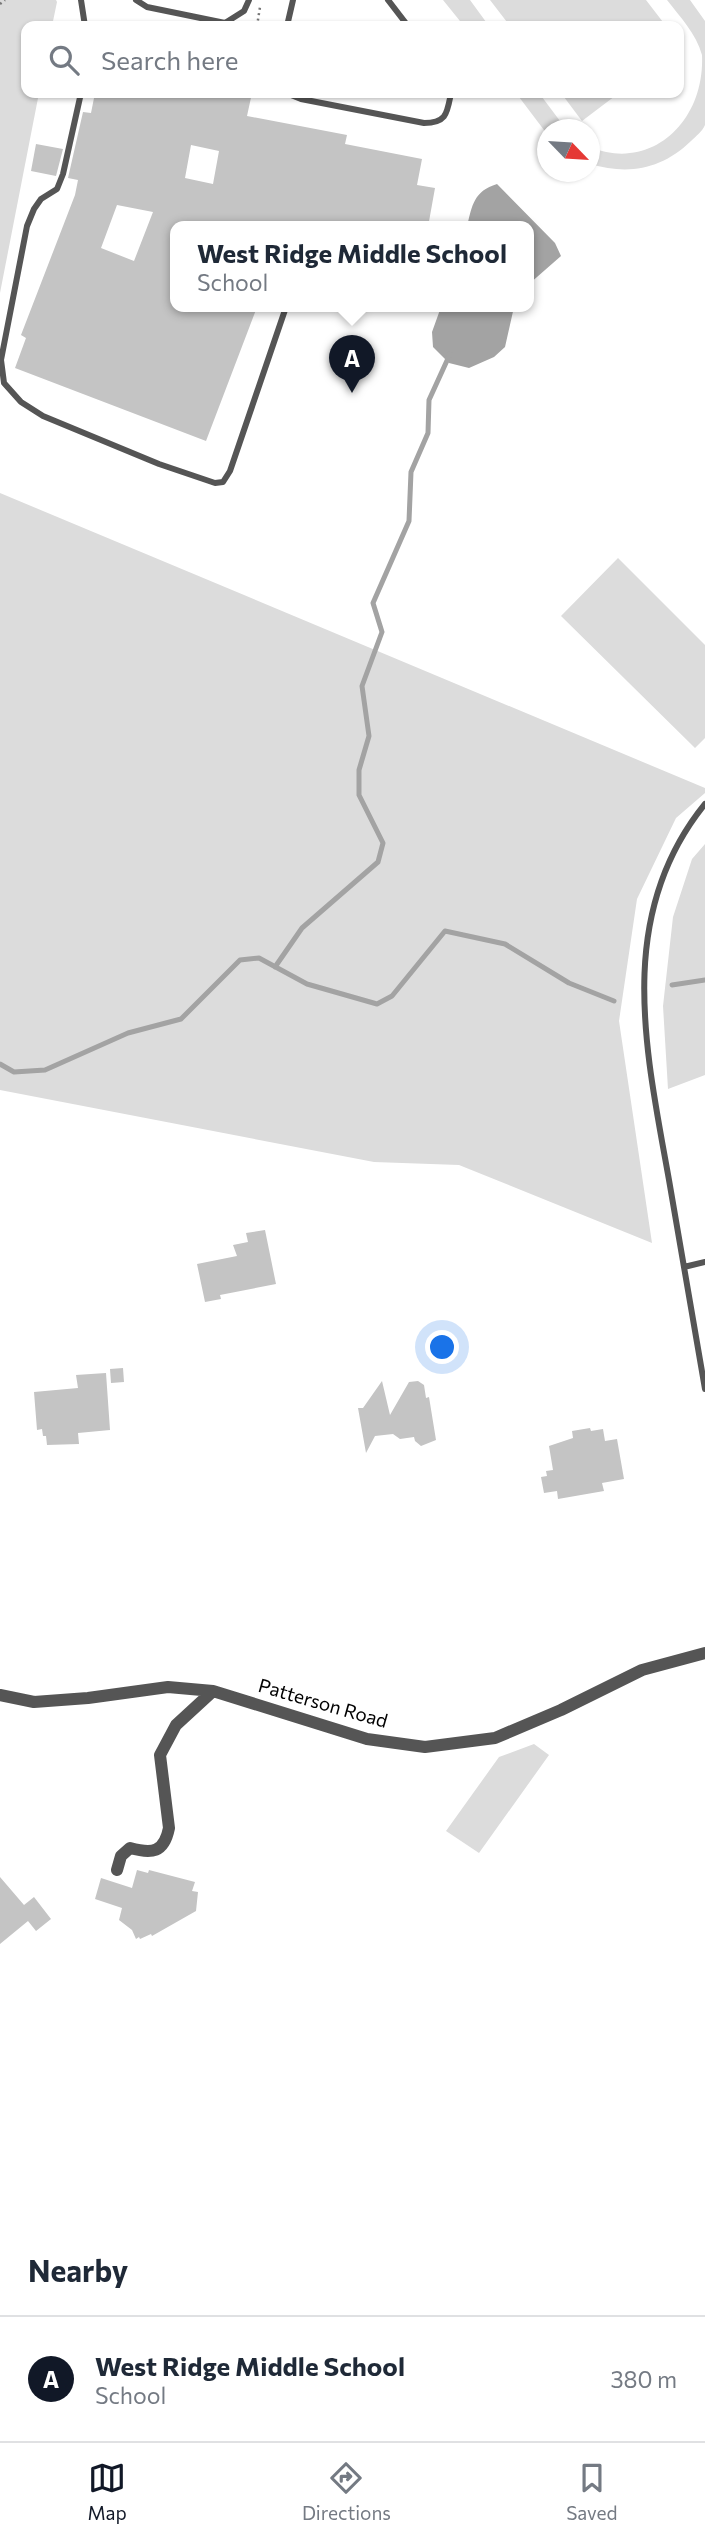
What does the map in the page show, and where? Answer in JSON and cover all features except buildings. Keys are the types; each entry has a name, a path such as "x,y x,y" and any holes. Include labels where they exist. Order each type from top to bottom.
{"street":[{"name":"Patterson Road","path":"0,1695 34,1702 168,1687 213,1691 367,1739 425,1747 495,1738 561,1710 642,1670 705,1653"},
{"path":"117,1870 121,1856 130,1848 146,1853 162,1847 167,1839 169,1828 160,1755 176,1725 213,1691"}],"lane":[{"path":"81,0 84,21"},
{"path":"136,0 146,6 216,21"},
{"path":"228,21 244,11 249,0"},
{"path":"288,21 293,0"},
{"path":"388,0 404,21"},
{"path":"80,98 63,174 57,189 41,199 27,226 1,360 4,383 12,393 43,416 159,464 215,482 223,482 230,471 284,312"},
{"path":"299,98 424,123 437,123 445,116 449,98"},
{"path":"705,804 683,834 659,884 646,940 643,1009 649,1064 705,1389"},
{"path":"684,1268 705,1262"}],"path":[{"path":"0,4 5,0"},
{"path":"258,21 262,0"}],"shaded area":[{"path":"0,0 56,0 53,21 21,21 21,98 38,98 0,293"},
{"path":"443,0 470,0 485,21 460,21"},
{"path":"490,0 646,0 662,21 506,21"},
{"path":"667,0 690,0 705,21 705,125 680,151 656,164 631,169 600,166 600,150 633,153 653,147 670,136 684,121 701,80 702,55 692,32"},
{"path":"520,98 543,98 558,119 537,121"},
{"path":"565,98 612,98 585,119 580,119"},
{"path":"497,184 533,221 469,221 475,200 489,187"},
{"path":"534,222 555,243 561,256 534,280"},
{"path":"439,312 513,312 505,347 494,357 469,368 449,363 433,347 432,332"},
{"path":"0,493 705,788 705,793 676,818 637,899 619,1021 652,1243 459,1165 374,1162 0,1090"},
{"path":"618,558 705,645 705,738 695,748 561,616"},
{"path":"705,844 705,1075 668,1089 663,1006 673,917 692,859"},
{"path":"534,1744 549,1755 479,1853 446,1831 499,1757"}],"waterway":[{"path":"275,967 302,928 378,862 383,843 359,795 359,770 369,736 362,686 382,632 373,603 409,521 411,472 428,433 429,400 450,354"},
{"path":"0,1064 14,1072 45,1070 128,1033 181,1019 240,960 259,958 307,984 377,1004 392,996 445,931 505,944 569,983 614,1001"},
{"path":"672,985 705,980"}],"place":[{"name":"West Ridge Middle School","path":"352,393"}]}
